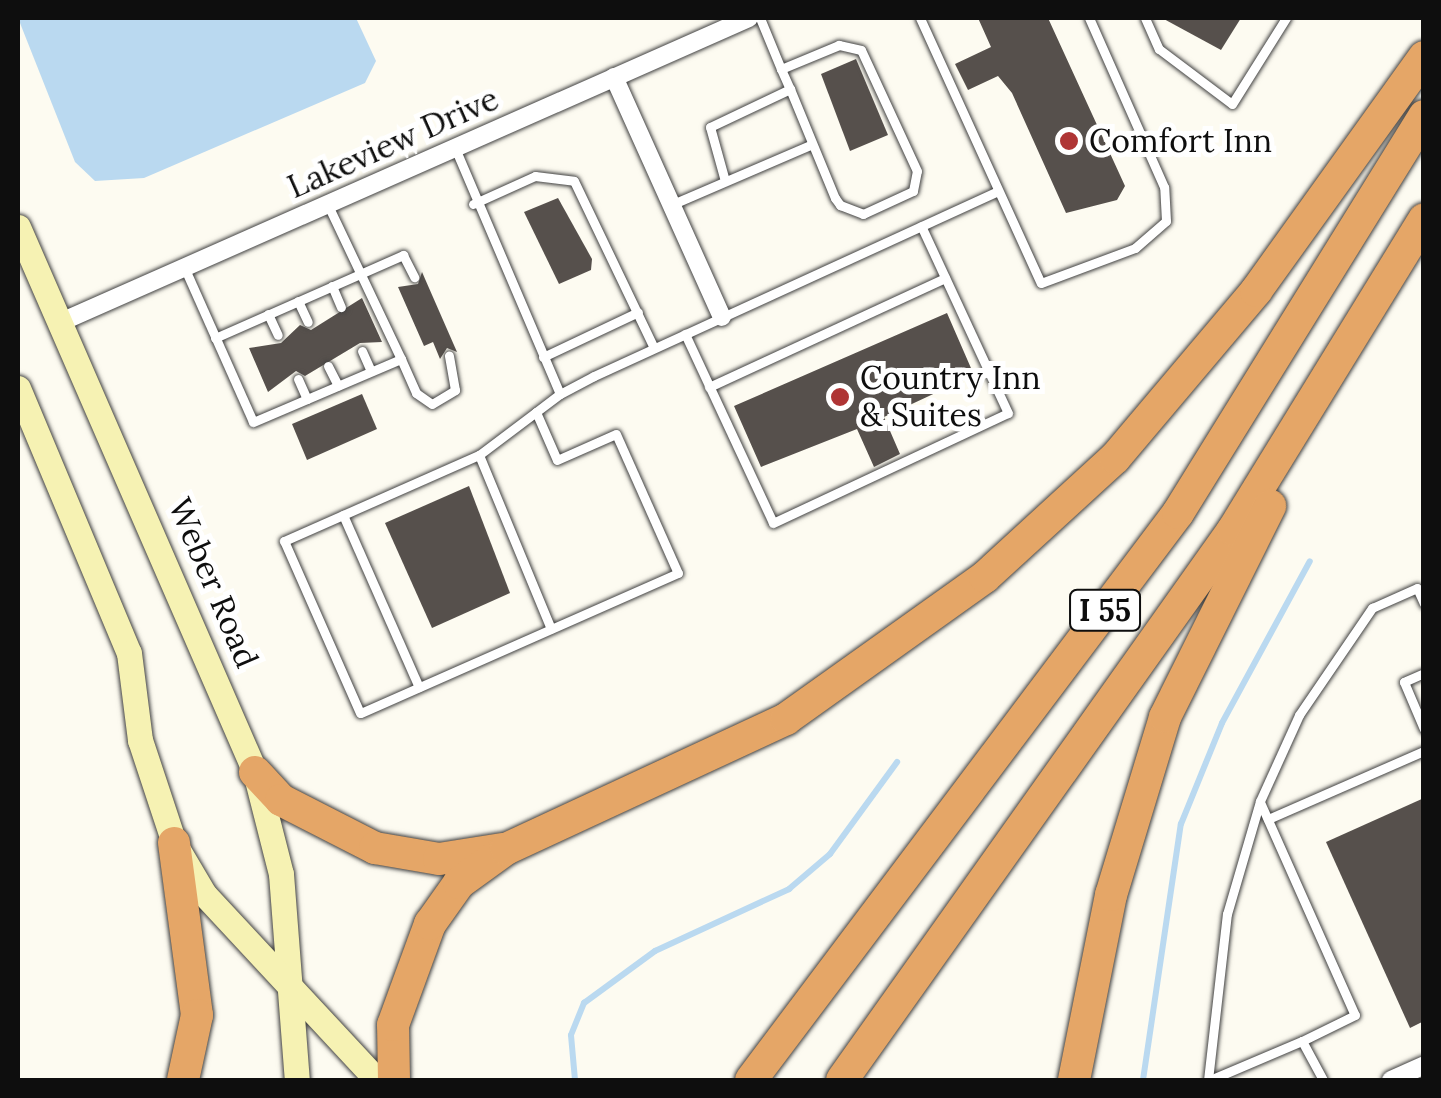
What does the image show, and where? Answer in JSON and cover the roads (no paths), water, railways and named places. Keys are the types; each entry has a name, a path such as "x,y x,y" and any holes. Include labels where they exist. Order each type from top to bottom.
{"highway":[{"path":"394,1080 393,1025 430,924 460,883 506,848 786,718 985,577 1115,458 1243,306 1424,57"},
{"name":"I 55","path":"752,1080 1178,513 1424,116"},
{"name":"I 55","path":"842,1080 1234,530 1424,219"},
{"path":"1074,1080 1111,894 1165,717 1302,442 1424,234"},
{"path":"255,772 318,823 405,858 506,848"},
{"path":"174,843 198,1016 183,1080"}],"main road":[{"name":"Weber Road","path":"18,227 255,772 282,874 297,1080"},
{"path":"18,388 129,653 140,740 174,843 204,894 377,1080"}],"street":[{"name":"Lakeview Drive","path":"61,322 749,18"},
{"path":"614,78 722,317"},
{"path":"1391,1080 1424,1066"}],"lane":[{"path":"760,18 812,144 846,211 871,212 916,185 861,50 839,46 782,69"},
{"path":"920,18 996,192 1041,283 1134,248 1166,220 1164,187 1089,18"},
{"path":"1145,18 1160,49 1232,104 1286,18"},
{"path":"725,182 710,126 790,89"},
{"path":"671,205 812,144"},
{"path":"456,148 473,204 560,394"},
{"path":"473,204 535,176 574,181 654,348"},
{"path":"536,412 557,460 616,434 678,573 360,714 284,541 479,454 560,394 996,192"},
{"path":"328,205 364,272 416,393 432,404 455,390 449,356"},
{"path":"684,334 773,523 1008,413 921,226"},
{"path":"214,338 403,255 414,276"},
{"path":"185,269 252,422 401,359"},
{"path":"710,387 945,278"},
{"path":"332,286 342,307"},
{"path":"298,301 308,322"},
{"path":"543,357 638,312"},
{"path":"268,314 278,335"},
{"path":"362,351 371,372"},
{"path":"328,366 338,386"},
{"path":"298,379 307,399"},
{"path":"479,454 551,628"},
{"path":"343,515 419,687"},
{"path":"1260,801 1355,1015 1209,1080 1215,978 1260,801 1353,629 1416,588 1424,604"},
{"path":"1424,673 1404,682 1424,728"},
{"path":"1268,819 1424,751"},
{"path":"1302,1041 1323,1080"}],"water":[{"path":"18,18 356,18 376,61 365,83 144,178 95,181 75,162"}],"waterway":[{"path":"1143,1080 1181,824 1222,723 1310,561"},
{"path":"575,1080 571,1035 584,1003 655,951 789,889 830,854 897,762"}],"place":[{"name":"Comfort Inn","path":"1069,141"},
{"name":"Country Inn & Suites","path":"840,397"}]}
